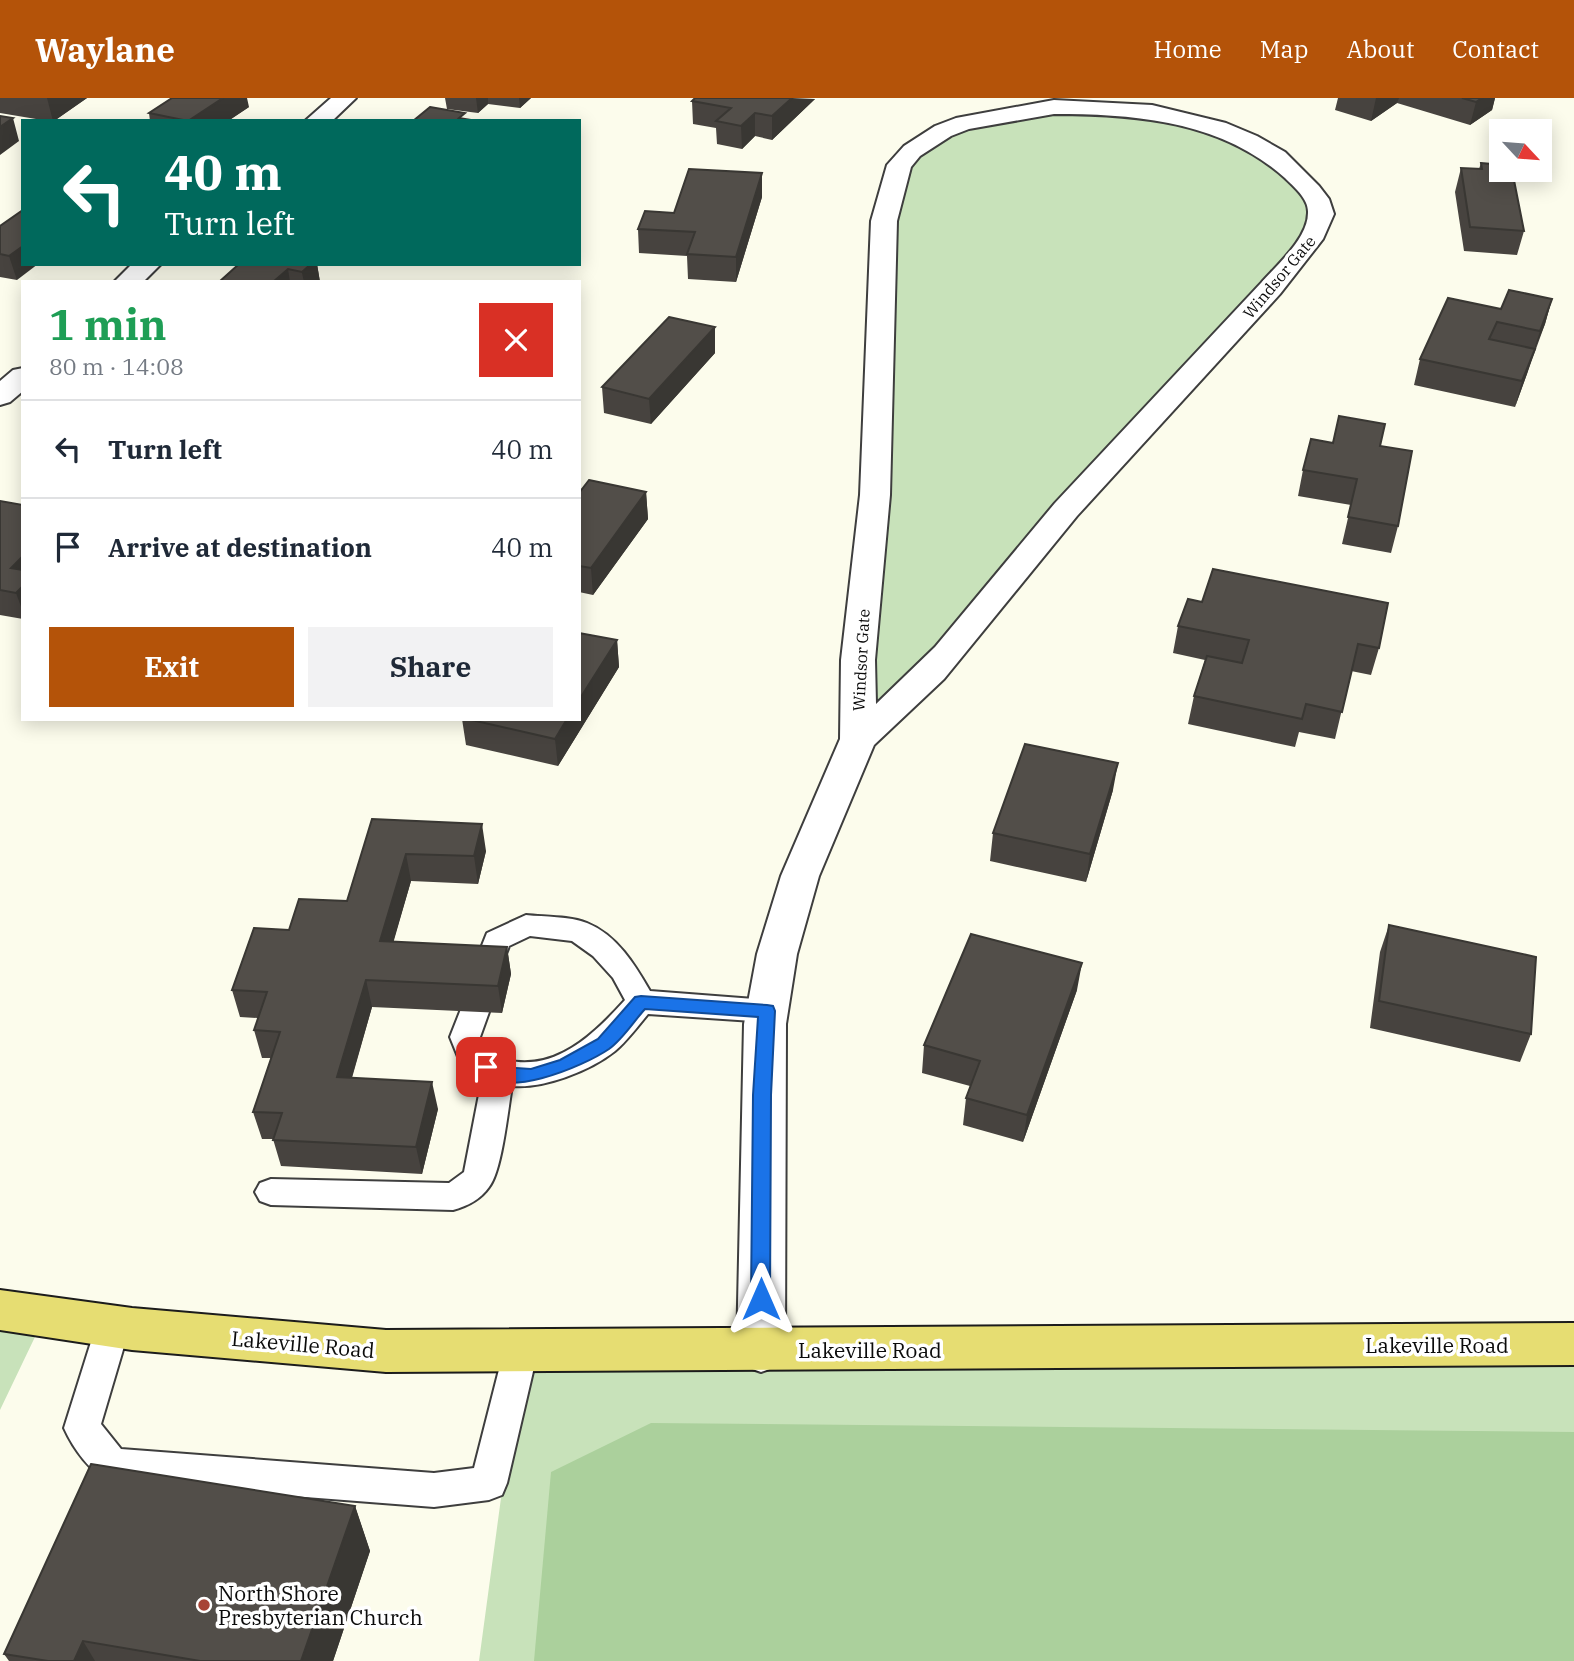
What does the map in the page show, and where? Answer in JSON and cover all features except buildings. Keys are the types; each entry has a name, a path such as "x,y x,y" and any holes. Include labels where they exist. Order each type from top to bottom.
{"main road":[{"name":"Lakeville Road","path":"0,1310 113,1326 386,1351 1574,1344"}],"street":[{"path":"319,119 345,98"},
{"name":"Windsor Gate","path":"761,1350 762,1095 767,1011 777,954 800,876 858,739 858,660 875,495 884,221 899,165 922,144 943,131 964,123 1054,107 1104,107 1189,120 1239,137 1288,166 1316,196 1321,214 1316,232 1265,295 1044,535 933,670 858,739"},
{"path":"129,280 146,266"},
{"path":"0,397 21,378"}],"lane":[{"path":"486,973 498,940 526,925 579,931 603,948 623,970 641,1002"},
{"path":"641,1002 767,1011"},
{"path":"474,1012 465,1037 474,1061 499,1073 531,1076 566,1064 604,1043 641,1002"},
{"path":"271,1192 453,1197 468,1189 479,1177 499,1073"},
{"path":"113,1326 82,1429 112,1465 434,1490 489,1483 521,1350"}],"green space":[{"path":"1104,107 1239,137 1316,196 1316,232 858,739 899,165 964,123"},
{"path":"0,1310 45,1316 0,1410"},
{"path":"521,1350 1574,1351 1574,1661 479,1661"},
{"path":"651,1423 1574,1432 1574,1661 534,1661 551,1472"}],"place":[{"name":"North Shore Presbyterian Church","path":"204,1605"}],"route":[{"path":"486,1067 499,1073 531,1076 566,1064 604,1043 641,1002 767,1011 762,1095 761,1299"}]}
